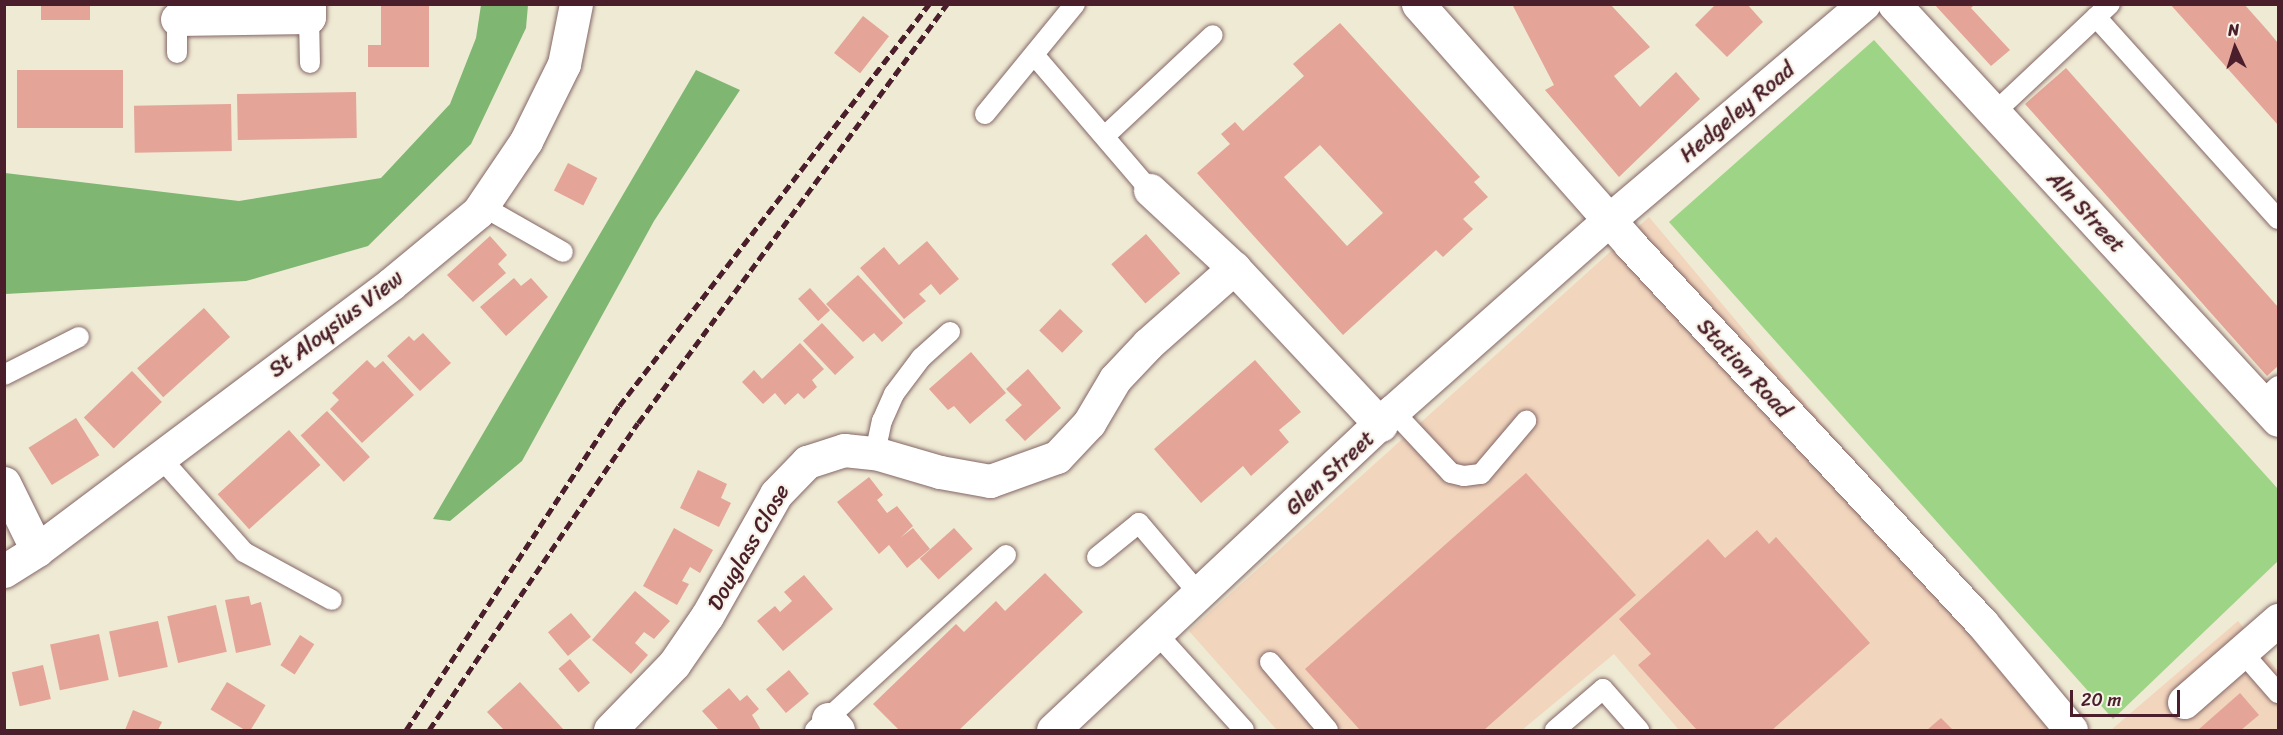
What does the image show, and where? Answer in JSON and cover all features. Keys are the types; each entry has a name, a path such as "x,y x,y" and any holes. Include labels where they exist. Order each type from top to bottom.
{"street":[{"name":"St Aloysius View","path":"4,571 37,550 391,284 482,206 526,141 564,64 576,4"},
{"name":"Station Road","path":"1418,4 1609,220 1982,622 2071,730"},
{"name":"Hedgeley Road","path":"1609,220 1864,4"},
{"name":"Aln Street","path":"1894,4 1994,113 2273,402"},
{"path":"177,12 309,11"},
{"path":"1150,190 1234,268 1387,418"},
{"name":"Glen Street","path":"1053,730 1201,596 1387,418 1609,220"},
{"name":"Douglass Close","path":"610,730 674,664 707,616 789,477 807,462 844,450 875,453 940,472 990,481 1057,457 1089,423 1115,379 1148,344 1234,268"},
{"path":"4,483 37,550"},
{"path":"2184,702 2278,620"}],"lane":[{"path":"985,114 1035,56 1075,4"},
{"path":"309,11 310,63"},
{"path":"1994,113 2103,11 2278,219"},
{"path":"177,12 177,53"},
{"path":"1106,135 1214,35"},
{"path":"1035,56 1106,135 1150,190"},
{"path":"482,206 563,252"},
{"path":"875,453 882,421 894,394 921,358 950,332"},
{"path":"4,375 79,337"},
{"path":"1387,418 1451,474 1464,476 1481,474 1526,421"},
{"path":"160,457 244,552 332,600"},
{"path":"1097,557 1139,523 1201,596"},
{"path":"827,726 1006,555"},
{"path":"1158,635 1244,730"},
{"path":"2242,652 2278,693"},
{"path":"1270,663 1328,730"},
{"path":"1555,730 1603,690 1640,730"}],"shaded area":[{"path":"1649,217 1817,417 2090,730 1679,730 1614,654 1522,730 1277,730 1189,631"},
{"path":"2238,621 2278,671 2278,730 2111,730"}],"green space":[{"path":"481,5 528,5 526,28 471,144 368,246 246,281 5,294 5,173 239,201 381,178 450,104 476,38"},
{"path":"1874,40 2278,489 2278,561 2113,719 1669,222"},
{"path":"696,70 740,90 654,221 522,461 450,521 433,519"}],"building":[{"path":"41,4 90,4 90,20 41,20"},
{"path":"381,4 429,4 429,67 368,67 368,45 381,45"},
{"path":"1512,4 1610,4 1650,47 1614,76 1640,107 1676,72 1700,99 1619,177 1545,90 1554,85"},
{"path":"1716,4 1747,4 1763,22 1727,57 1695,25"},
{"path":"1934,4 1975,4 1971,8 2010,50 1991,66"},
{"path":"2170,4 2244,4 2278,43 2278,125"},
{"path":"863,16 889,36 860,73 834,53"},
{"path":"1340,23 1480,177 1474,182 1488,197 1463,219 1473,229 1443,257 1436,250 1343,335 1197,173 1230,144 1221,134 1235,122 1243,131 1304,76 1293,64","holes":["1320,145 1383,213 1347,246 1284,177"]},
{"path":"2066,68 2278,307 2278,366 2267,376 2025,104"},
{"path":"17,70 123,70 123,128 17,128"},
{"path":"356,92 357,138 238,140 237,94"},
{"path":"231,104 232,151 135,153 134,106"},
{"path":"568,163 597,178 583,206 554,191"},
{"path":"1146,234 1180,273 1145,303 1111,264"},
{"path":"490,236 507,255 498,264 506,273 473,302 447,275"},
{"path":"927,241 959,279 940,295 931,284 919,294 926,301 904,319 860,268 884,247 899,265"},
{"path":"858,275 903,323 882,342 874,333 863,342 826,304"},
{"path":"514,278 521,286 531,278 548,297 506,336 480,307"},
{"path":"810,288 830,310 818,321 798,299"},
{"path":"204,308 230,337 163,397 137,368"},
{"path":"1060,309 1083,331 1062,353 1039,331"},
{"path":"822,323 854,357 835,375 803,341"},
{"path":"423,333 451,363 420,391 387,356 409,336 414,341"},
{"path":"800,343 824,369 812,380 817,387 804,399 798,393 785,405 775,393 763,404 742,382 754,370 762,379"},
{"path":"971,352 1006,393 970,424 954,406 948,410 929,389"},
{"path":"367,360 375,368 383,361 414,395 362,443 330,409 339,400 332,393"},
{"path":"1255,360 1301,412 1279,430 1289,442 1251,476 1243,466 1201,503 1154,449"},
{"path":"1028,369 1061,408 1025,441 1005,420 1022,405 1006,389"},
{"path":"132,371 162,402 114,448 84,418"},
{"path":"327,411 370,457 344,482 301,436"},
{"path":"76,418 99,455 52,485 29,448"},
{"path":"289,430 320,465 249,529 218,494"},
{"path":"698,470 727,484 721,498 731,503 719,527 680,508"},
{"path":"1526,473 1636,595 1484,730 1360,730 1305,669"},
{"path":"869,477 883,495 877,500 887,513 897,506 913,526 900,538 913,528 930,549 907,568 889,545 879,554 837,502"},
{"path":"674,528 713,550 700,573 690,567 682,581 689,584 677,605 643,586"},
{"path":"954,528 973,549 939,580 920,559"},
{"path":"1757,530 1769,544 1776,537 1870,643 1772,730 1697,730 1638,665 1651,654 1619,619 1708,539 1725,558"},
{"path":"1045,573 1083,612 959,730 899,730 873,704 956,624 964,632 996,601 1005,611"},
{"path":"804,575 833,609 783,651 757,621 775,606 780,612 792,601 784,592"},
{"path":"635,591 670,621 654,639 644,632 635,643 648,655 631,674 592,640"},
{"path":"249,596 251,605 261,602 271,645 236,653 225,600"},
{"path":"216,605 227,652 178,663 167,616"},
{"path":"571,613 591,637 568,656 548,632"},
{"path":"158,621 168,667 119,677 109,631"},
{"path":"99,634 109,680 60,690 50,644"},
{"path":"300,635 314,644 295,674 280,665"},
{"path":"570,659 590,683 578,692 559,669"},
{"path":"43,665 51,699 20,706 12,672"},
{"path":"789,670 809,694 786,713 766,689"},
{"path":"227,682 266,705 251,730 245,730 211,709"},
{"path":"520,682 564,730 504,730 487,712"},
{"path":"729,688 740,701 747,695 759,709 752,715 761,730 719,730 702,711"},
{"path":"2240,693 2259,715 2241,730 2198,730"},
{"path":"133,710 162,722 158,730 125,730"},
{"path":"1941,718 1953,730 1927,730"}],"railway":[{"path":"406,730 619,406 929,4"},
{"path":"429,730 638,423 947,4"}]}
